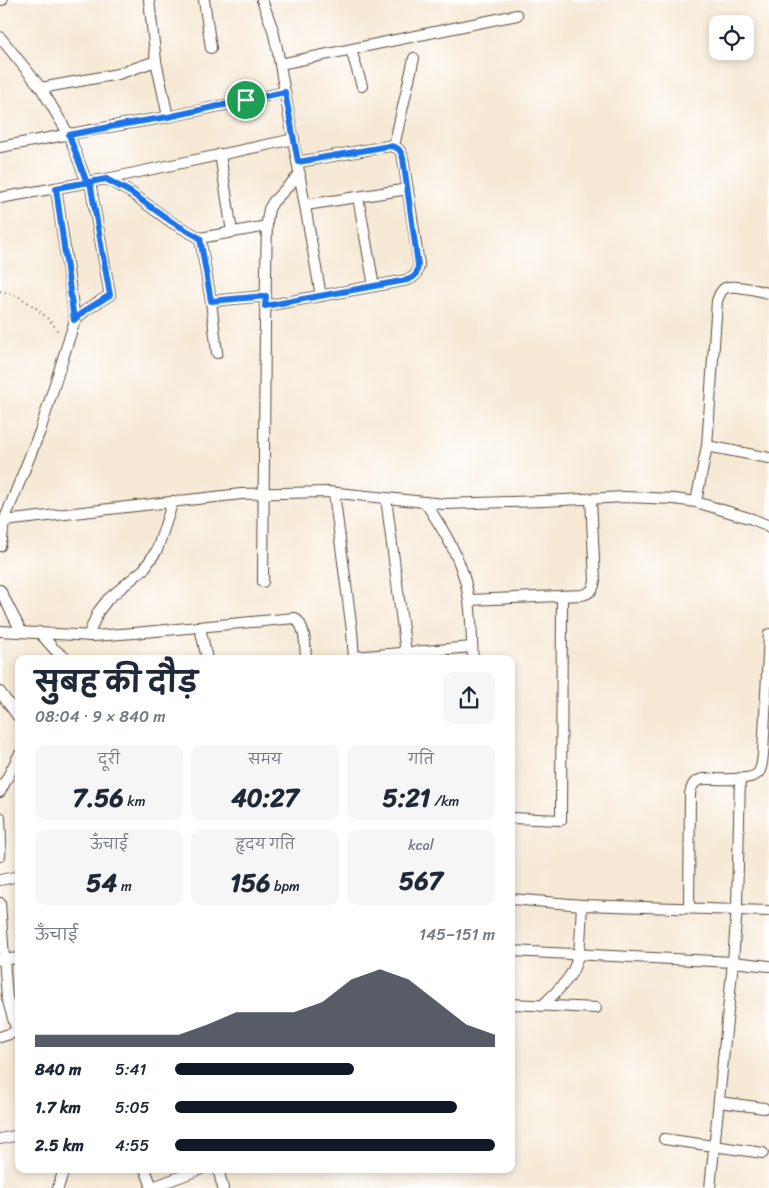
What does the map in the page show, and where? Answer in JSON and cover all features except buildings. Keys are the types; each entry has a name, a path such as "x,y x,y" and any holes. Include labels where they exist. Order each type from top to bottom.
{"street":[{"path":"149,0 156,61 168,117"},
{"path":"204,0 211,48"},
{"path":"262,0 273,30 280,64 321,296"},
{"path":"280,64 517,15"},
{"path":"0,37 41,88 69,135 88,183 110,295 74,320"},
{"path":"351,50 362,86"},
{"path":"394,146 414,58"},
{"path":"41,88 118,74 156,61"},
{"path":"0,147 168,117 285,92"},
{"path":"0,198 88,183 294,139"},
{"path":"211,301 265,301 321,296 407,280 414,278 418,273 408,189 400,150 394,146 389,146 298,162"},
{"path":"220,154 232,232"},
{"path":"263,582 267,226 269,209 273,202 300,174"},
{"path":"106,179 130,192 172,222 200,238 267,226"},
{"path":"0,546 4,521 40,431 74,320 56,188"},
{"path":"306,205 408,189"},
{"path":"358,197 374,286"},
{"path":"200,238 211,301 217,352"},
{"path":"696,502 707,446 717,301 720,293 731,286 769,293"},
{"path":"707,446 769,458"},
{"path":"4,521 241,494 334,493 444,504 625,497 664,498 696,502 752,519 769,528"},
{"path":"334,493 354,655"},
{"path":"386,498 406,653"},
{"path":"469,600 582,595 588,593 594,588 595,580 591,499"},
{"path":"88,636 98,612 108,599 144,569 157,550 173,501"},
{"path":"426,502 449,540 464,576 469,600 473,655"},
{"path":"0,509 4,521"},
{"path":"0,590 21,632"},
{"path":"515,818 561,820 562,596"},
{"path":"0,631 88,636 134,634 295,618 303,628 306,655"},
{"path":"200,627 206,655"},
{"path":"39,632 61,655"},
{"path":"689,908 690,794 692,786 698,780 748,778 757,775 766,756 769,634"},
{"path":"385,655 472,647"},
{"path":"0,692 15,713"},
{"path":"0,792 15,763"},
{"path":"710,1188 720,1102 737,910 740,778"},
{"path":"0,817 0,856"},
{"path":"0,880 15,877"},
{"path":"515,899 582,905 769,911"},
{"path":"0,903 2,960 7,998 15,1022"},
{"path":"542,1006 570,976 578,954 582,905"},
{"path":"515,951 733,962 769,966"},
{"path":"2,960 15,958"},
{"path":"515,1004 596,1008"},
{"path":"0,1037 15,1032"},
{"path":"720,1102 764,1108"},
{"path":"0,1139 15,1136"},
{"path":"664,1139 763,1152"},
{"path":"58,1188 63,1173"},
{"path":"148,1173 157,1187 192,1173"},
{"path":"219,1173 223,1188"}],"path":[{"path":"0,291 18,296 42,313 57,330 65,348"}],"route":[{"path":"246,100 168,117 69,135 87,183 90,182 110,295 74,320 56,188 90,182 106,179 130,192 158,213 200,238 211,301 266,296 265,306 407,280 414,278 418,273 403,158 400,150 394,146 389,146 298,162 285,92 246,100"}]}
